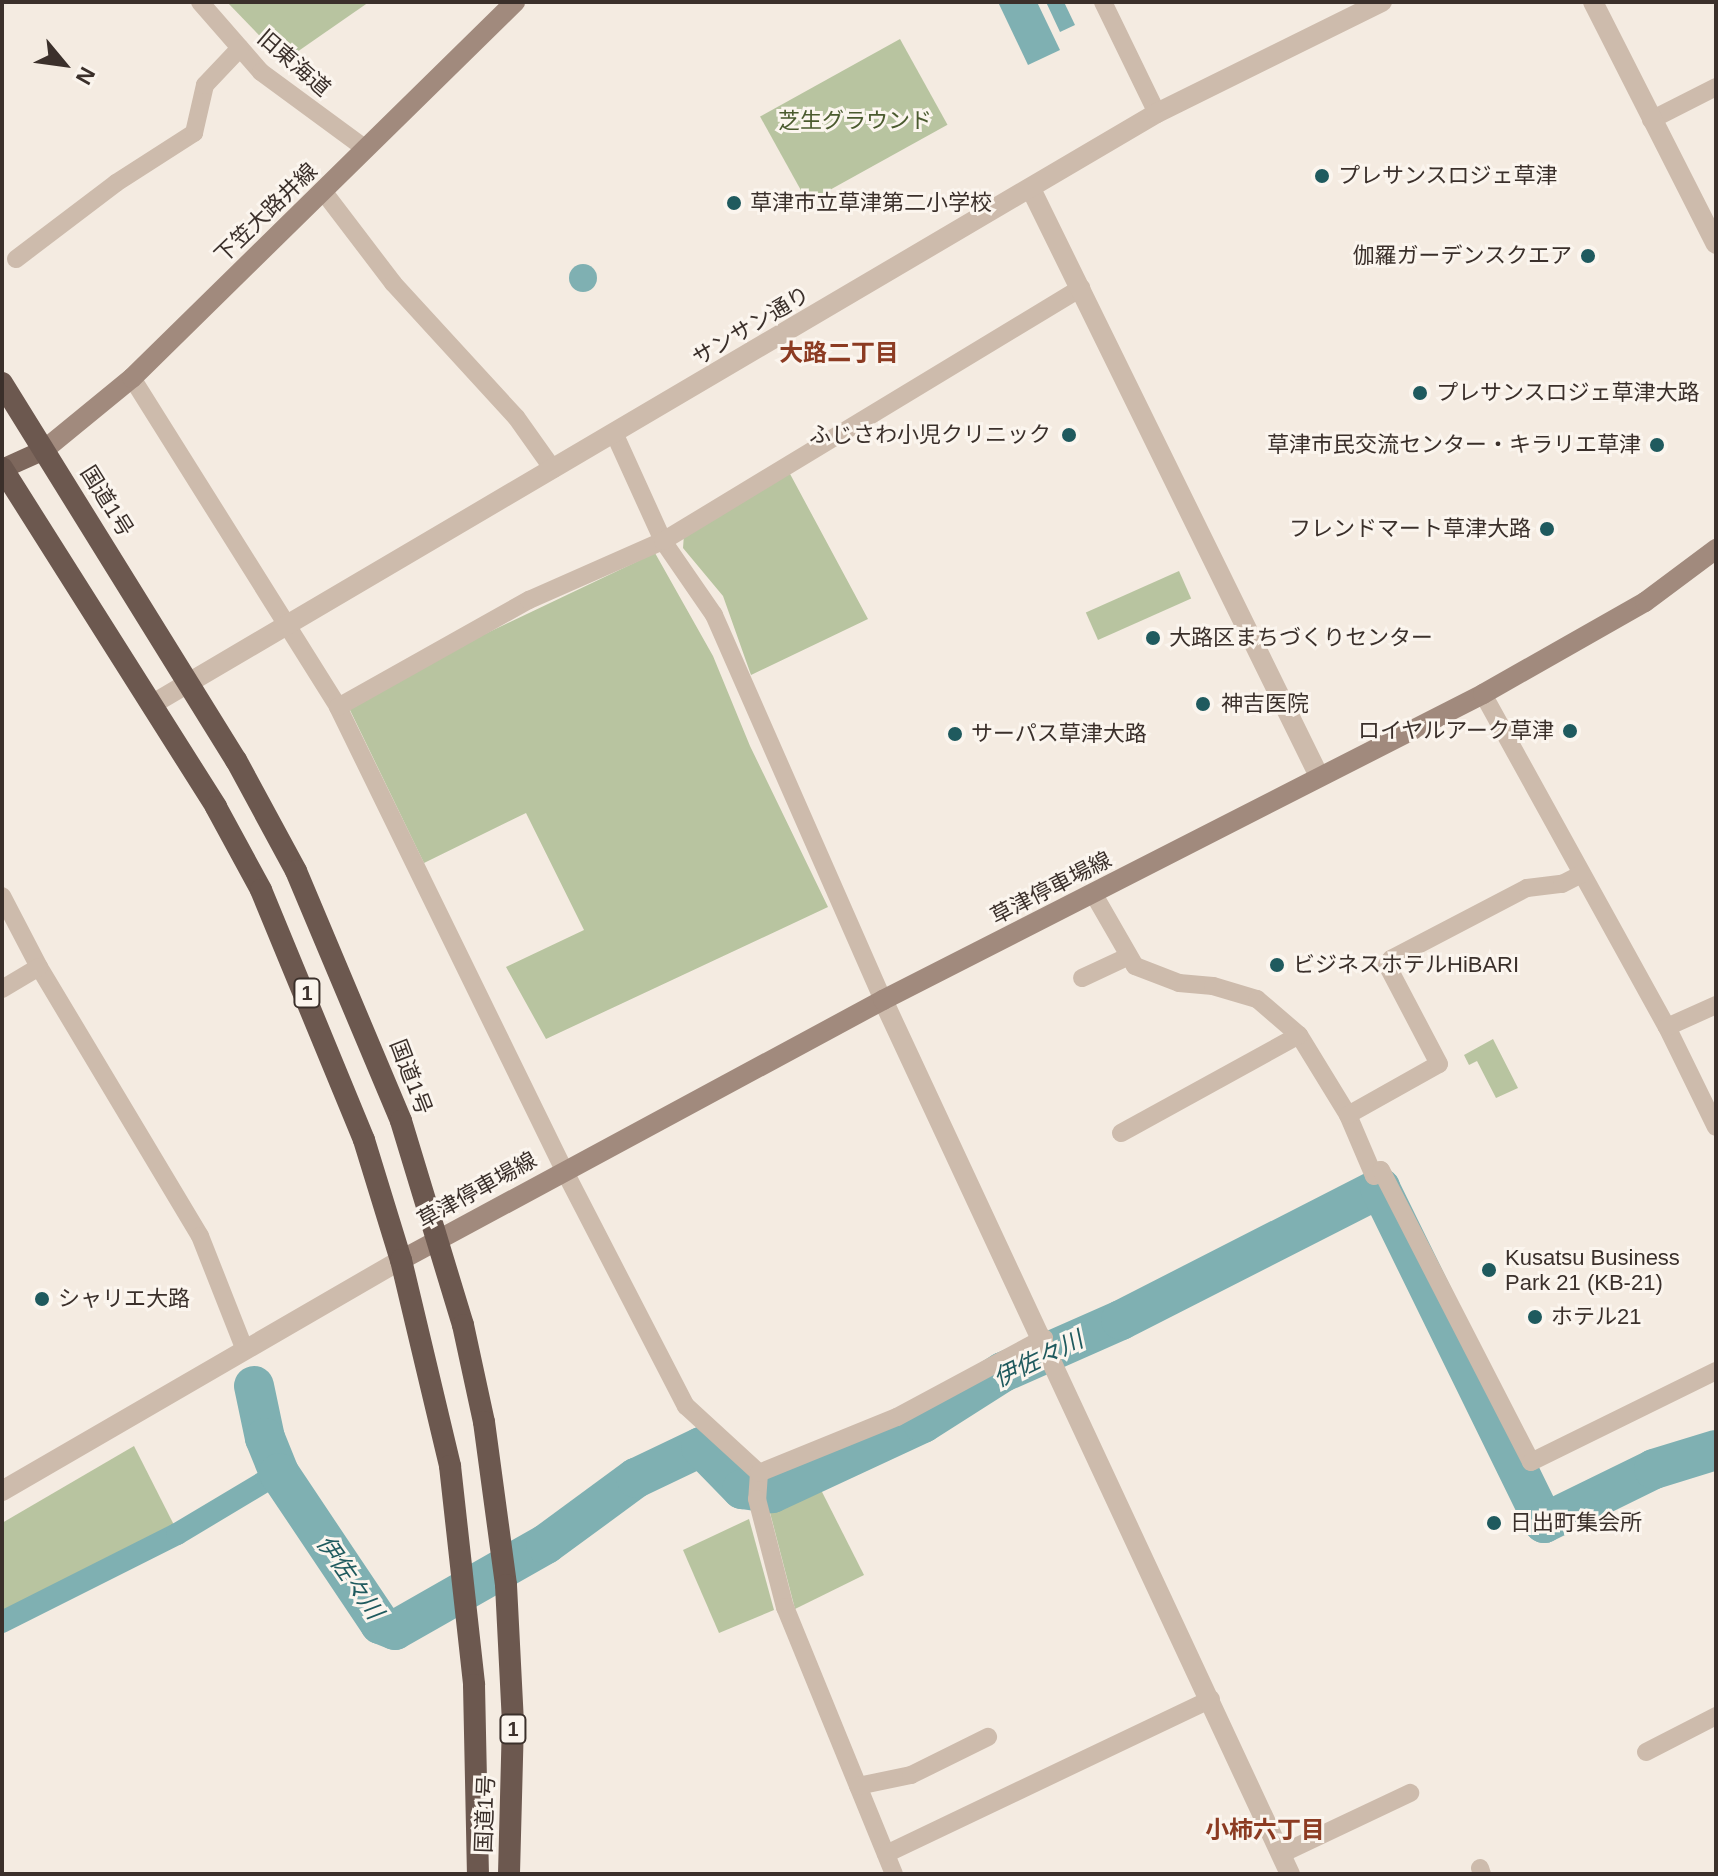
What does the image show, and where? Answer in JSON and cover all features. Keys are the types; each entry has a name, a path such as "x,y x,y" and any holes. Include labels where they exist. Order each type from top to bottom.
{"highway":[{"name":"国道1号","path":"2,383 189,682 296,871 401,1121 463,1325 484,1422 506,1585 513,1721 509,1874"},
{"name":"国道1号","path":"2,469 151,705 261,890 364,1140 401,1260 450,1466 478,1765 478,1874"}],"main road":[{"name":"下笠大路井線","path":"44,450 132,378 515,2"},
{"path":"2,469 44,450"},
{"name":"草津停車場線","path":"401,1260 883,1000 1483,694 1645,602 1716,549"}],"street":[{"name":"旧東海道","path":"200,2 240,48 310,111 366,149"},
{"path":"1103,2 1157,113"},
{"name":"サンサン通り","path":"151,705 615,435 1157,113 1382,2"},
{"path":"1593,2 1716,244"},
{"path":"16,259 116,183 194,133 205,85 240,48"},
{"path":"1651,120 1716,87"},
{"path":"1031,189 1319,776"},
{"path":"323,191 393,283 516,417 553,469"},
{"path":"338,707 529,600 663,541 1081,288"},
{"path":"132,378 338,707 564,1170 686,1406 759,1474"},
{"path":"615,435 663,541 714,615 883,1000 1048,1347 1290,1874"},
{"path":"1483,694 1667,1027 1716,1127"},
{"path":"1348,1115 1439,1064 1387,965 1391,959 1527,888 1562,884 1582,874"},
{"path":"1093,893 1127,957 1135,966 1179,983 1213,986 1257,999 1299,1035 1348,1115 1374,1176 1381,1170 1531,1462 1716,1371"},
{"path":"2,896 39,967 200,1236 245,1350"},
{"path":"1082,978 1127,957"},
{"path":"2,989 39,967"},
{"path":"1667,1027 1716,1005"},
{"path":"1121,1133 1299,1035"},
{"path":"2,1491 401,1260"},
{"path":"759,1474 897,1417 1048,1347"},
{"path":"759,1474 757,1499 785,1607 894,1874"},
{"path":"886,1854 1211,1699"},
{"path":"1646,1752 1716,1716"},
{"path":"858,1786 911,1775 988,1737"},
{"path":"1281,1854 1410,1793"}],"green space":[{"path":"227,2 369,2 284,61"},
{"name":"芝生グラウンド","path":"900,39 948,125 808,202 760,117"},
{"path":"789,472 868,619 751,675 723,596 683,548 684,534"},
{"path":"655,553 713,656 750,746 828,907 546,1039 506,967 584,930 526,813 424,863 349,708 445,653"},
{"path":"1179,571 1191,598 1098,640 1086,612"},
{"path":"1493,1039 1518,1088 1496,1098 1477,1061 1469,1065 1464,1055"},
{"path":"134,1446 173,1523 173,1532 2,1618 2,1523"},
{"path":"816,1480 864,1575 795,1609 767,1501"},
{"path":"749,1519 774,1610 719,1633 683,1550"}],"water":[{"path":"998,2 1037,2 1060,50 1028,65"},
{"path":"1046,2 1064,2 1075,25 1060,32"},
{"path":"583,264 593,268 597,278 593,288 583,292 573,288 569,278 573,268"}],"waterway":[{"name":"伊佐々川","path":"254,1386 265,1438 279,1473 380,1624 395,1630 546,1544 636,1478 701,1447 742,1489 772,1493 923,1423 1003,1372 1121,1320 1380,1188 1544,1523 1654,1469 1716,1450"},
{"name":"伊佐々川","path":"2,1622 177,1534 279,1473"}],"place":[{"name":"プレサンスロジェ草津","path":"1322,176"},
{"name":"草津市立草津第二小学校","path":"734,203"},
{"name":"伽羅ガーデンスクエア","path":"1588,256"},
{"name":"プレサンスロジェ草津大路","path":"1420,393"},
{"name":"ふじさわ小児クリニック","path":"1069,435"},
{"name":"草津市民交流センター・キラリエ草津","path":"1657,445"},
{"name":"フレンドマート草津大路","path":"1547,529"},
{"name":"大路区まちづくりセンター","path":"1153,638"},
{"name":"神吉医院","path":"1203,704"},
{"name":"ロイヤルアーク草津","path":"1570,731"},
{"name":"サーパス草津大路","path":"955,734"},
{"name":"ビジネスホテルHiBARI","path":"1277,965"},
{"name":"Kusatsu Business Park 21 (KB-21)","path":"1489,1270"},
{"name":"シャリエ大路","path":"42,1299"},
{"name":"ホテル21","path":"1535,1317"},
{"name":"日出町集会所","path":"1494,1523"}],"district":[{"name":"大路二丁目","path":"839,353"},
{"name":"小柿六丁目","path":"1265,1830"}]}
